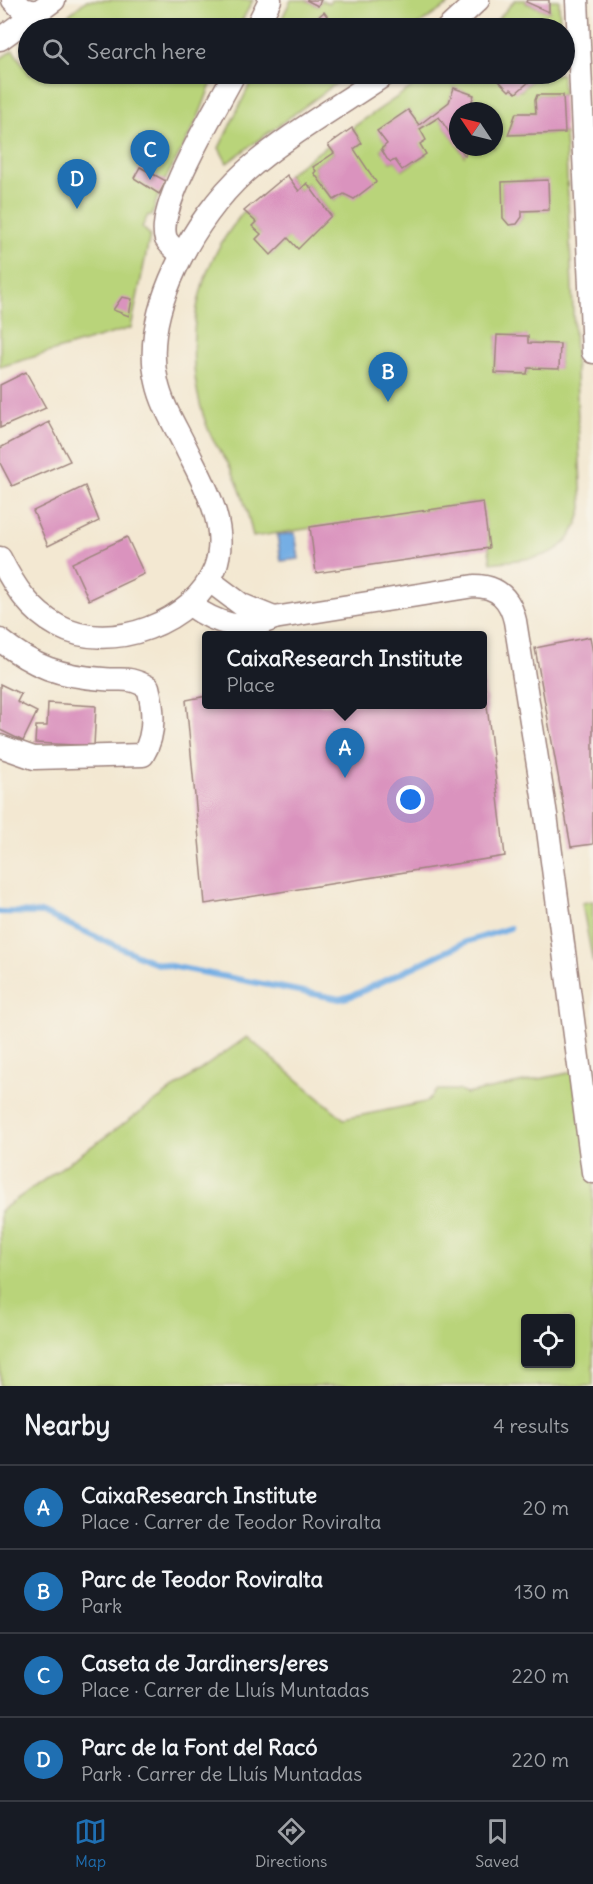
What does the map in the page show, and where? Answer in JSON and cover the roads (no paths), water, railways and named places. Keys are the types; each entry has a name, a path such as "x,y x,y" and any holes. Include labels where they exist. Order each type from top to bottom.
{"street":[{"path":"0,7 8,0"},
{"path":"13,0 22,9 45,6"},
{"path":"261,18 270,0"},
{"path":"459,18 478,0"},
{"path":"576,0 591,269 593,352"},
{"path":"29,18 45,6"},
{"path":"0,39 18,26"},
{"path":"182,255 166,239 164,225 169,204 177,182 229,84"},
{"path":"3,573 38,612 60,627 98,635 130,633 171,619 190,605 210,581 219,553 220,539 214,508 161,398 156,379 155,343 161,304 182,255 213,208 244,172 372,84"},
{"path":"210,581 242,605 274,618"},
{"path":"190,605 210,620 230,625 259,625 274,618 474,586 497,591 510,603 546,814 593,1172"},
{"path":"0,640 42,668 75,677 107,680 132,678 148,687 153,722 151,742 144,755 34,758 0,746"}],"water":[{"path":"295,533 299,559 281,561 277,535"}],"waterway":[{"path":"0,912 43,913 155,963 340,999 354,995 466,942 510,928"}],"place":[{"name":"Caseta de Jardiners/eres","path":"150,180"},
{"name":"Parc de la Font del Racó","path":"77,209"},
{"name":"Parc de Teodor Roviralta","path":"388,402"},
{"name":"CaixaResearch Institute","path":"345,778"}]}
